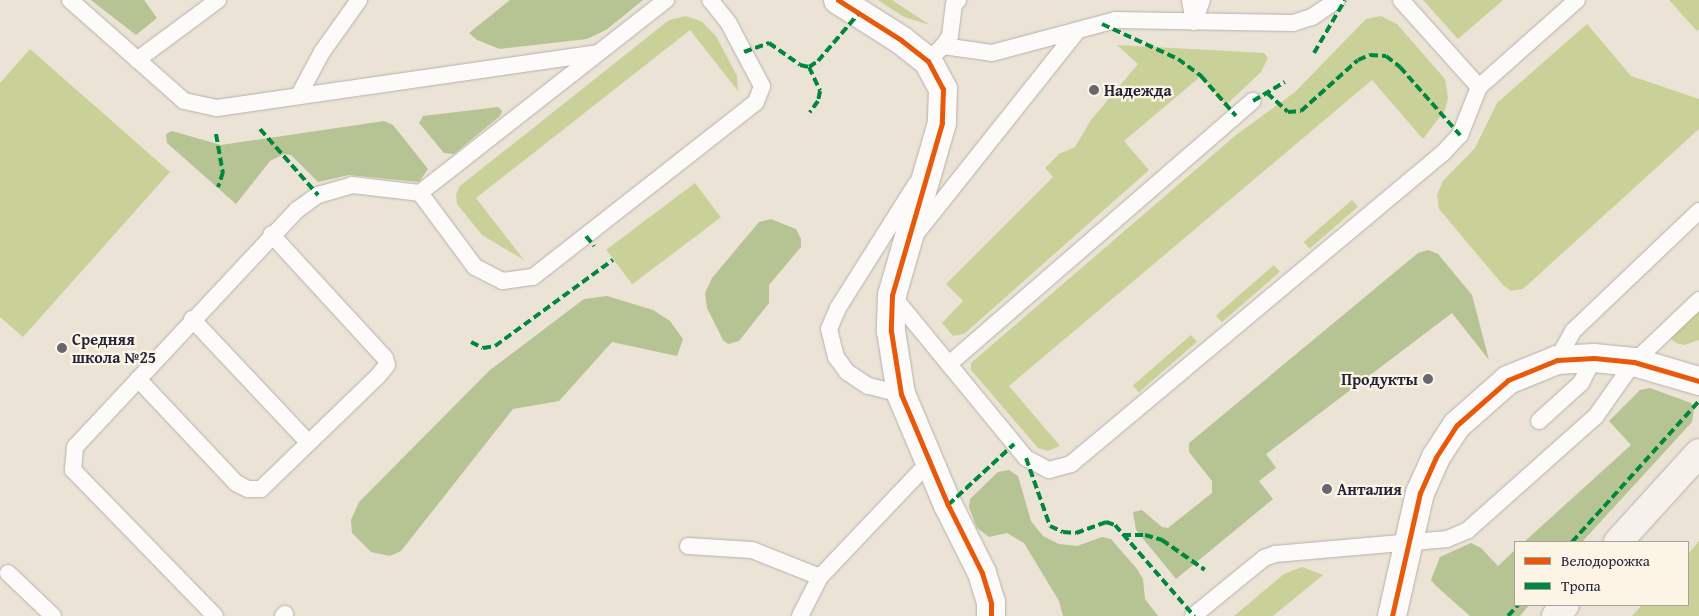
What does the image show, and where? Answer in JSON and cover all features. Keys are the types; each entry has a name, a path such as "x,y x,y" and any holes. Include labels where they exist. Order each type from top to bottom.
{"main road":[{"path":"1619,541 1699,453"},
{"path":"1556,616 1564,606"}],"street":[{"path":"838,0 901,40 936,54 943,89 942,123 892,296 891,331 901,394 929,462 982,573 991,603 991,616"},
{"path":"1392,616 1407,541 1420,493 1436,457 1457,425 1508,380 1557,360 1594,358 1634,362 1699,381"}],"lane":[{"path":"70,0 184,101 217,108 600,53"},
{"path":"138,60 218,0"},
{"path":"300,95 322,52 359,0"},
{"path":"215,616 73,470 75,447 271,234 318,195 352,184 420,193 666,0"},
{"path":"420,193 474,267 503,281 533,277 756,102 762,86 728,22 710,0"},
{"path":"936,54 950,36 954,4 958,0"},
{"path":"1190,0 1194,22"},
{"path":"1194,22 1202,0"},
{"path":"936,54 992,52 1116,20 1293,23 1312,17 1336,0"},
{"path":"1401,0 1479,87"},
{"path":"892,296 1026,458 1049,470 1071,464 1444,153 1460,135 1479,87 1577,0"},
{"path":"907,245 1077,31"},
{"path":"949,364 1253,101"},
{"path":"901,394 868,386 848,372 836,357 829,329 838,308 932,159"},
{"path":"1557,360 1573,331 1699,211"},
{"path":"138,379 236,484 248,489 261,489 310,443 387,365 378,349 271,234"},
{"path":"1193,616 1264,558 1275,554 1447,539 1468,530 1596,416 1634,362 1699,300"},
{"path":"192,320 310,443"},
{"path":"1539,421 1581,382 1594,358"},
{"path":"800,616 820,577 929,462"},
{"path":"688,546 752,550 820,577"},
{"path":"8,574 52,616"}],"green space":[{"path":"91,0 144,0 157,18 136,35"},
{"path":"510,0 643,0 606,30 587,39 500,49 477,40 469,33"},
{"path":"878,0 892,0 930,25 904,17"},
{"path":"1423,0 1503,0 1458,39"},
{"path":"1669,0 1699,0 1699,29 1697,31"},
{"path":"686,16 701,21 716,36 737,76 738,91 690,30 476,198 524,260 482,235 457,204 456,194 460,186 669,20"},
{"path":"1381,16 1397,24 1445,79 1448,98 1445,110 1423,139 1372,80 1009,386 1060,446 1048,451 1038,448 971,370 971,363 1236,135 1295,92 1366,19"},
{"path":"1587,24 1631,76 1699,99 1699,129 1523,289 1511,291 1503,285 1439,209 1437,195 1443,181 1475,148 1497,103"},
{"path":"1117,45 1264,53 1268,58 1261,72 1226,105 1201,76 1124,141 1149,170 964,334 953,336 942,323 963,301 946,284 1053,177 1045,168 1059,154 1075,147 1091,120 1138,64"},
{"path":"30,49 170,172 23,337 0,317 0,83"},
{"path":"498,107 502,111 500,116 454,154 444,153 419,123 423,116"},
{"path":"384,121 393,125 428,169 419,182 349,175 318,182 291,155 284,154 270,161 236,204 167,143 166,134 172,131 221,145"},
{"path":"695,183 721,217 632,284 606,250"},
{"path":"1352,200 1358,207 1310,249 1304,242"},
{"path":"771,219 796,229 801,239 801,247 769,285 769,303 739,341 728,344 723,340 707,308 705,293 712,278 759,222"},
{"path":"1428,250 1438,254 1472,295 1489,360 1452,313 1266,454 1276,468 1259,481 1273,499 1176,579 1136,530 1133,512 1142,510 1162,527 1168,528 1212,493 1212,481 1189,452 1189,443 1418,253"},
{"path":"1274,265 1280,272 1222,322 1216,316"},
{"path":"607,296 653,310 670,321 683,339 677,356 612,342 559,401 513,409 401,551 390,556 371,552 352,533 351,520 359,502 490,370 584,299"},
{"path":"1699,308 1699,340 1684,345 1676,343 1671,339 1672,333"},
{"path":"1191,335 1197,342 1139,392 1133,386"},
{"path":"1650,388 1691,403 1694,409 1692,422 1583,541 1525,541 1631,445 1609,421 1640,390"},
{"path":"1009,470 1018,476 1031,521 1043,536 1059,544 1077,546 1102,537 1111,539 1137,569 1143,579 1145,599 1158,616 1063,616 1059,601 1024,543 1007,533 989,537 977,528 969,507 970,499 998,472"},
{"path":"1699,541 1699,616 1632,616 1641,606 1689,606 1689,553"},
{"path":"1471,543 1481,548 1498,566 1514,551 1514,606 1528,606 1520,616 1470,616 1431,580 1440,557"},
{"path":"1302,567 1323,575 1273,616 1234,616 1284,574"}],"marked path":[{"path":"1314,53 1345,0"},
{"path":"744,52 769,43 800,65 809,67 818,61 859,13"},
{"path":"1102,24 1178,59 1201,76 1236,116"},
{"path":"1267,93 1288,112 1301,111 1358,60 1370,55 1386,56 1400,67 1460,135"},
{"path":"809,67 820,91 818,101 810,112"},
{"path":"1253,101 1285,82"},
{"path":"260,129 318,195"},
{"path":"216,134 223,172 218,187"},
{"path":"586,236 594,246"},
{"path":"471,342 483,348 495,346 613,260"},
{"path":"1573,541 1699,401"},
{"path":"948,505 1014,444"},
{"path":"1026,458 1050,526 1063,532 1076,533 1106,522 1115,525 1194,616"},
{"path":"1123,535 1145,535 1162,540 1205,570"},
{"path":"1508,616 1517,606"}],"cycle path":[{"path":"838,0 901,40 928,61 943,89 942,123 892,295 891,331 901,394 948,505 982,573 991,603 991,616"},
{"path":"1392,616 1420,493 1436,457 1457,425 1508,380 1557,360 1594,358 1634,362 1699,381"}],"place":[{"name":"Надежда","path":"1094,90"},
{"name":"Средняя школа №25","path":"62,348"},
{"name":"Продукты","path":"1428,379"},
{"name":"Анталия","path":"1327,489"}]}
